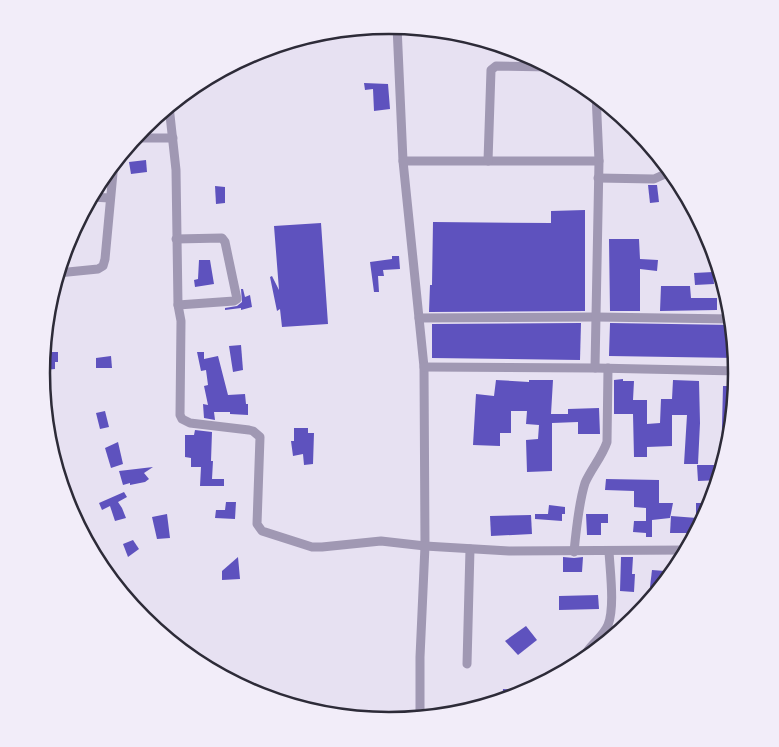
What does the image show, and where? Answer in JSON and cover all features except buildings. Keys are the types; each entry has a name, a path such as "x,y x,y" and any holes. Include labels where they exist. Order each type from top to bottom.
{"street":[{"path":"397,34 403,161 424,367 425,546 420,657 420,712"},
{"path":"488,161 491,70 496,66 535,67"},
{"path":"595,368 599,161 596,104"},
{"path":"170,114 176,170 178,305 181,321 180,415 182,419 190,423 249,430 260,437 257,524 262,531 312,547 381,541 509,552 679,550"},
{"path":"144,138 173,138"},
{"path":"403,161 599,161"},
{"path":"598,178 654,180 665,175"},
{"path":"65,272 98,269 103,266 112,178"},
{"path":"99,197 110,198"},
{"path":"176,239 222,238 225,242 237,299 234,301 178,305"},
{"path":"419,318 596,317 725,319"},
{"path":"424,367 729,371"},
{"path":"574,552 586,482 604,451 607,442 608,368"},
{"path":"467,664 470,549"},
{"path":"589,648 608,624 611,594 609,552"}]}
